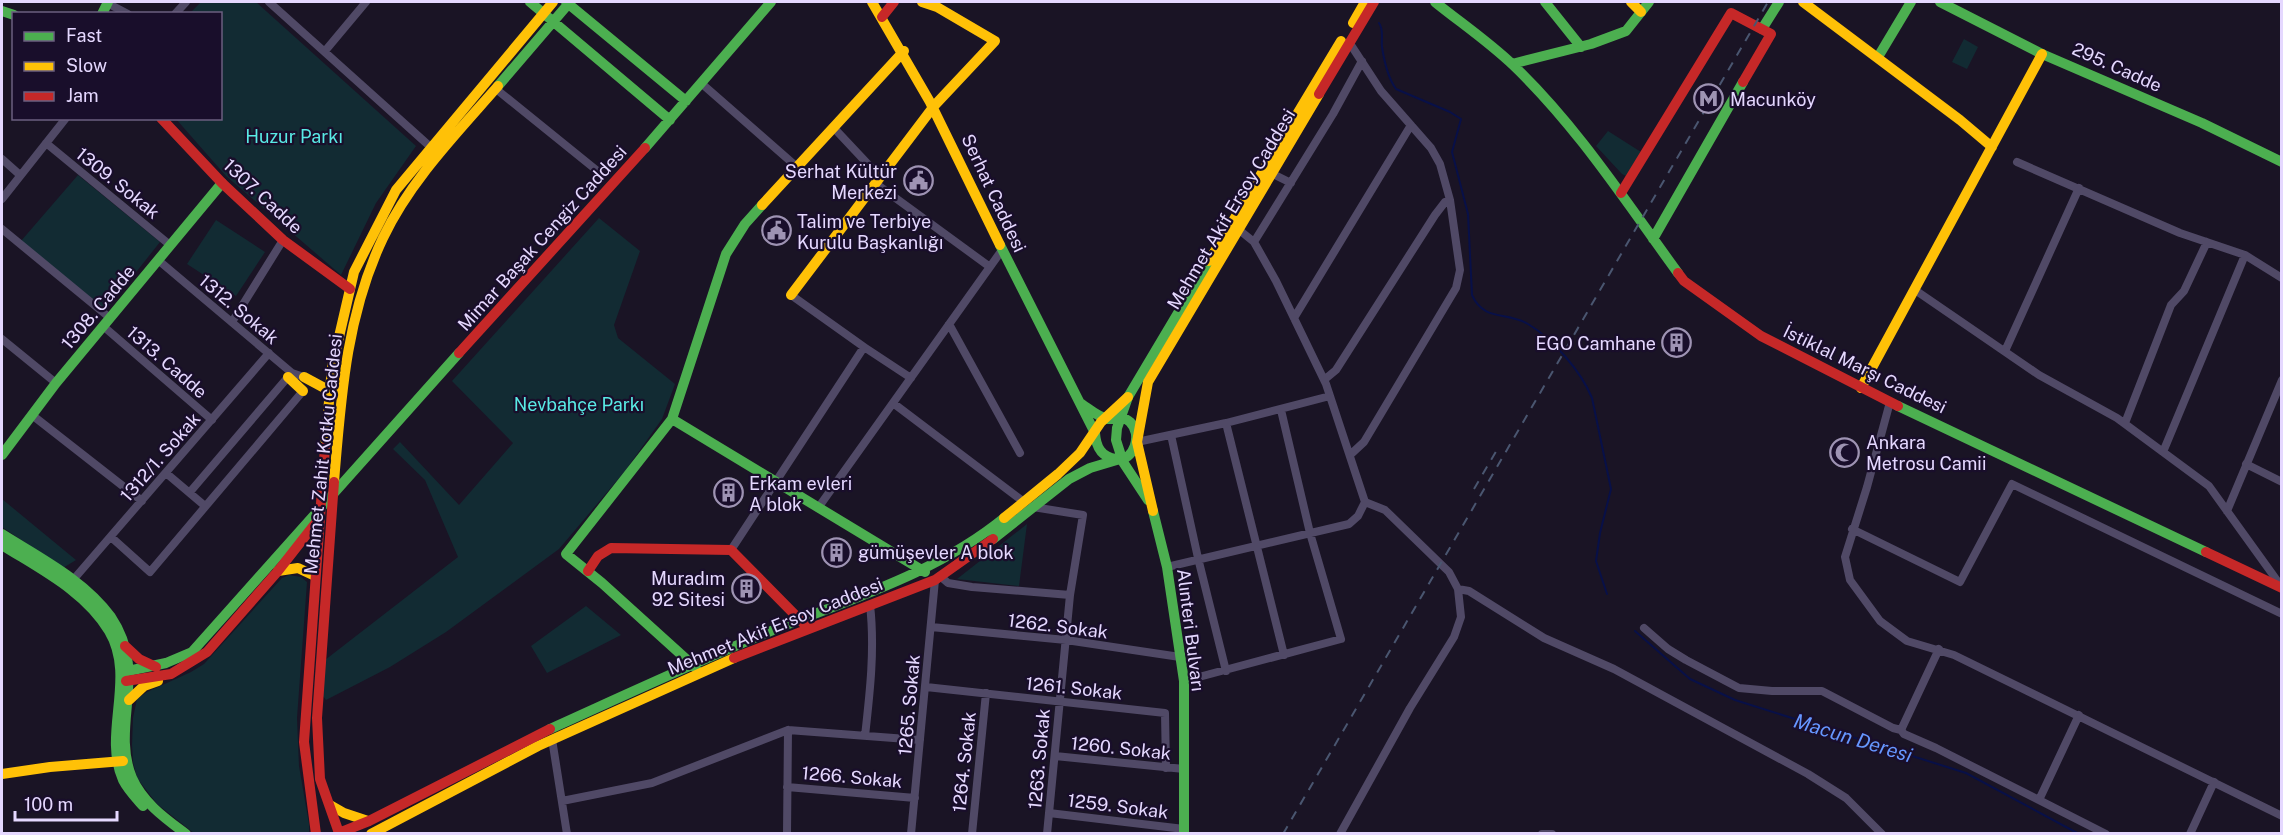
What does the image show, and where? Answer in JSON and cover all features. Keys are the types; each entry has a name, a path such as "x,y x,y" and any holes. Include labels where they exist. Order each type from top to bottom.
{"street":[{"path":"269,2 435,152"},
{"path":"325,51 366,2"},
{"path":"530,2 670,120"},
{"name":"Mehmet Zahit Kotku Caddesi","path":"316,834 304,742 319,519 336,391 344,377 354,315 383,238 435,152 553,2"},
{"path":"568,2 686,101"},
{"name":"Mehmet Zahit Kotku Caddesi","path":"340,833 320,779 317,718 337,461 336,391 332,375 354,272 396,190 496,89 568,2"},
{"name":"Mimar Başak Cengiz Caddesi","path":"127,676 176,661 192,652 670,120 771,2"},
{"name":"Serhat Caddesi","path":"872,2 904,51 934,106 1002,250 1095,434 1096,447 1101,453 1113,459 1120,459"},
{"path":"882,17 894,2"},
{"path":"911,378 791,295 934,106 995,41 937,7 922,2"},
{"name":"Mehmet Akif Ersoy Caddesi","path":"1061,478 1120,459 1114,433 1118,417 1128,397 1365,2"},
{"name":"Mehmet Akif Ersoy Caddesi","path":"1137,442 1148,382 1374,2"},
{"name":"İstiklal Marşı Caddesi","path":"1435,2 1512,64 1568,125 1621,193 1684,281 1761,336 1861,388 2282,588"},
{"path":"1545,2 1581,47"},
{"path":"1631,2 1641,12"},
{"path":"1512,64 1581,47 1626,31 1649,2"},
{"path":"1762,29 1779,2"},
{"path":"1803,2 1878,57 1992,147"},
{"path":"1878,57 1911,2"},
{"name":"295. Cadde","path":"1940,2 2042,54 2202,123 2282,162"},
{"path":"106,6 122,12"},
{"path":"1621,193 1731,13 1771,34 1653,238"},
{"path":"1349,42 1381,91 1436,156 1443,172 1450,200 1460,270 1458,284 1364,442 1350,455"},
{"path":"696,669 588,571 566,554 672,419 726,254 745,224 904,51"},
{"path":"1861,388 2042,54"},
{"path":"1254,242 1333,114 1362,61"},
{"path":"701,83 797,167"},
{"path":"496,89 600,173"},
{"path":"2,199 64,120"},
{"name":"1307. Cadde","path":"163,120 222,183 283,240 350,289"},
{"path":"1294,318 1411,125"},
{"path":"833,127 878,180 990,267"},
{"name":"1309. Sokak","path":"46,143 170,245"},
{"path":"2,159 20,175"},
{"path":"2017,162 2180,233 2245,255 2282,278"},
{"path":"1271,173 1291,183"},
{"name":"1308. Cadde","path":"2,453 56,383 222,183"},
{"path":"2005,351 2079,188"},
{"path":"1324,380 1336,370 1435,214 1445,202 1450,200"},
{"name":"1313. Cadde","path":"2,229 107,322 212,420"},
{"path":"1167,567 1349,524 1358,516 1365,502 1324,380 1254,242 1238,229"},
{"path":"232,322 283,240"},
{"path":"2125,423 2171,304 2184,291 2207,242"},
{"path":"818,508 1002,250"},
{"path":"2163,452 2245,255"},
{"name":"1312. Sokak","path":"158,260 292,373 304,377"},
{"path":"1915,290 2039,375 2125,423 2209,486 2282,588"},
{"path":"949,324 1020,453"},
{"path":"2,339 56,383"},
{"path":"731,550 864,347"},
{"name":"1312/1. Sokak","path":"73,580 269,353"},
{"path":"304,377 332,375 344,377"},
{"path":"111,537 150,572 303,391 288,377 189,492"},
{"path":"304,377 336,391"},
{"path":"2227,511 2282,380"},
{"path":"1137,442 1281,410 1330,396"},
{"name":"Mehmet Akif Ersoy Caddesi","path":"371,834 552,739 801,619 922,570 982,536 1061,478 1095,434 1101,422 1107,419 1128,397"},
{"path":"1890,402 1845,557 1851,580 1880,621 1907,641 1939,649 2079,715 2282,816"},
{"path":"893,403 1028,504"},
{"path":"1080,403 1107,419 1124,418 1133,425 1137,442 1131,453 1120,459"},
{"path":"1184,681 1341,639 1310,533 1281,410"},
{"path":"32,415 142,501"},
{"path":"672,419 775,483 948,583 1071,595"},
{"path":"1226,423 1284,655"},
{"path":"1171,435 1226,670"},
{"name":"Alınteri Bulvarı","path":"1137,442 1167,567 1184,681 1184,831"},
{"name":"Alınteri Bulvarı","path":"1120,459 1152,505"},
{"path":"337,461 341,468 353,472"},
{"path":"2246,464 2282,482"},
{"path":"166,473 205,506"},
{"path":"1852,529 1960,582 2012,484 2282,614"},
{"name":"Mimar Başak Cengiz Caddesi","path":"127,676 171,674 207,652 278,571 319,519 334,493"},
{"path":"1340,834 1410,708 1454,637 1461,617 1458,589 1449,572 1385,510 1365,502"},
{"name":"Mehmet Akif Ersoy Caddesi","path":"323,834 340,833 369,821 533,736 696,669 937,578 989,542 1028,504"},
{"name":"1263. Sokak","path":"1028,504 1083,515 1071,595 1047,834"},
{"path":"2,534 73,580 100,603 124,644 139,659 156,667"},
{"path":"2,545 74,592 110,632 127,676 116,748 143,797 186,834"},
{"path":"588,571 598,556 611,548 731,550 801,619 807,629"},
{"path":"278,571 298,568 315,576"},
{"name":"1265. Sokak","path":"911,834 937,578"},
{"path":"1458,589 1469,591 1544,638 1614,669 1808,774 1846,798 1882,834"},
{"path":"865,736 872,660 873,626 870,605"},
{"name":"1262. Sokak","path":"931,627 1066,640 1180,657"},
{"path":"1644,628 1668,649 1738,688 1822,691 2106,834"},
{"path":"124,644 129,700 122,778 131,793 175,834"},
{"path":"1901,730 1939,649"},
{"path":"129,700 144,686 171,674"},
{"name":"1261. Sokak","path":"926,687 1165,713 1166,768"},
{"name":"1264. Sokak","path":"972,834 986,693"},
{"path":"2039,800 2079,715"},
{"path":"787,834 788,729"},
{"path":"562,801 652,783 788,729 920,740"},
{"path":"552,739 567,834"},
{"name":"1260. Sokak","path":"1055,756 1184,769"},
{"path":"2,774 50,767 122,762"},
{"path":"2190,834 2214,782"},
{"name":"1266. Sokak","path":"787,787 915,798"},
{"path":"330,805 344,813 369,821"},
{"name":"1259. Sokak","path":"1049,813 1184,831"},
{"path":"1542,834 1552,834"}],"green space":[{"name":"Huzur Parkı","path":"201,2 256,2 416,146 376,203 341,275 226,176 177,120 222,120 222,12 191,12"},
{"path":"1964,39 1978,47 1967,69 1952,62"},
{"path":"1608,131 1641,152 1626,176 1596,146"},
{"path":"78,175 160,242 106,310 21,241"},
{"name":"Nevbahçe Parkı","path":"599,218 640,251 614,325 618,338 675,384 662,419 625,471 559,549 446,632 390,667 326,700 323,696 325,660 458,557 425,480 393,449 400,442 459,505 513,443 452,381"},
{"path":"216,220 265,252 236,296 187,264"},
{"path":"2,499 76,560 63,568 2,527"},
{"path":"1027,524 1019,586 957,579"},
{"path":"289,575 301,577 307,582 297,718 299,766 309,833 195,834 157,804 137,778 132,745 133,718 137,699 204,664 282,578"},
{"path":"586,606 621,635 547,673 531,646"}],"waterway":[{"name":"Macun Deresi","path":"1379,23 1385,63 1396,89 1461,119 1452,152 1468,214 1472,295 1477,303 1489,313 1520,320 1547,338 1574,367 1592,398 1611,489 1596,561 1607,594"},
{"name":"Macun Deresi","path":"1635,631 1690,679 1735,700 1966,773 2079,834"}],"railway":[{"path":"1283,834 1768,2"},
{"path":"1474,489 1498,448"}],"traffic: fast":[{"path":"103,12 108,2"},
{"path":"530,2 670,120"},
{"path":"566,2 686,101"},
{"path":"498,86 570,2"},
{"path":"645,148 771,2"},
{"path":"1435,2 1513,65 1558,113 1600,165 1678,273"},
{"path":"1545,2 1581,47"},
{"path":"1512,64 1591,44 1626,31 1649,2"},
{"path":"1762,29 1779,2"},
{"path":"1878,57 1911,2"},
{"path":"1940,2 2042,54 2202,123 2282,162"},
{"path":"2,11 12,14"},
{"path":"1653,239 1743,82"},
{"path":"2,455 56,383 222,183"},
{"path":"696,668 602,583 566,554 672,419 726,254 745,224 762,205"},
{"path":"1000,245 1095,433 1100,451 1116,459 1128,456 1136,440 1136,433 1130,422 1122,418 1111,419 1097,415 1080,403"},
{"path":"1148,500 1123,462 1116,440 1117,428 1128,397 1209,261"},
{"path":"123,672 166,663 192,652 459,353"},
{"path":"1898,406 2206,552"},
{"path":"672,419 925,572"},
{"path":"993,539 1069,479 1090,468 1120,459"},
{"path":"1153,511 1167,567 1184,681 1184,834"},
{"path":"550,729 771,631 892,583 950,554 1004,518"},
{"path":"2,534 75,581 111,617 122,638 127,658 129,679 125,738 126,758 132,778 149,803 186,834"},
{"path":"2,545 75,593 88,604 109,631 117,649 120,668 116,744 118,762 125,784 143,806"}],"traffic: slow":[{"path":"325,447 332,367 354,272 396,190 553,2"},
{"path":"872,2 930,102 1000,245"},
{"path":"791,295 934,106 995,41 937,7 922,2"},
{"path":"1353,23 1365,2"},
{"path":"1631,2 1641,12"},
{"path":"1803,2 1960,120 1992,147"},
{"path":"1209,261 1341,41"},
{"path":"762,205 904,51"},
{"path":"1861,388 2042,54"},
{"path":"334,482 339,419 353,327 371,267 383,238 420,177 498,86"},
{"path":"1153,511 1137,442 1148,382 1319,94"},
{"path":"288,377 303,391"},
{"path":"304,377 330,391 336,391"},
{"path":"1004,518 1080,453 1101,422 1128,397"},
{"path":"278,571 298,568 315,576"},
{"path":"371,834 538,746 734,658"},
{"path":"129,700 144,686 158,681"},
{"path":"2,774 50,767 123,761"},
{"path":"330,805 344,813 368,821"}],"traffic: jam":[{"path":"882,17 894,2"},
{"path":"1319,94 1374,2"},
{"path":"1621,193 1731,13 1771,34 1743,82"},
{"path":"163,120 222,183 283,240 350,289"},
{"path":"459,353 645,148"},
{"path":"1678,273 1684,281 1761,336 1898,406"},
{"path":"316,834 304,742 325,447"},
{"path":"334,482 317,718 320,779 339,833"},
{"path":"126,681 171,674 207,652 278,571 318,520"},
{"path":"734,658 935,580 993,539"},
{"path":"588,571 598,556 611,548 731,550 804,624"},
{"path":"2206,552 2282,588"},
{"path":"125,646 139,659 156,667"},
{"path":"339,833 369,821 550,729"}],"place":[{"name":"Macunköy","path":"1709,99"},
{"name":"Serhat Kültür Merkezi","path":"918,181"},
{"name":"Talim ve Terbiye Kurulu Başkanlığı","path":"776,231"},
{"name":"EGO Camhane","path":"1677,343"},
{"name":"Ankara Metrosu Camii","path":"1845,452"},
{"name":"Erkam evleri A blok","path":"728,493"},
{"name":"gümüşevler A blok","path":"837,552"},
{"name":"Muradım 92 Sitesi","path":"746,588"}]}
